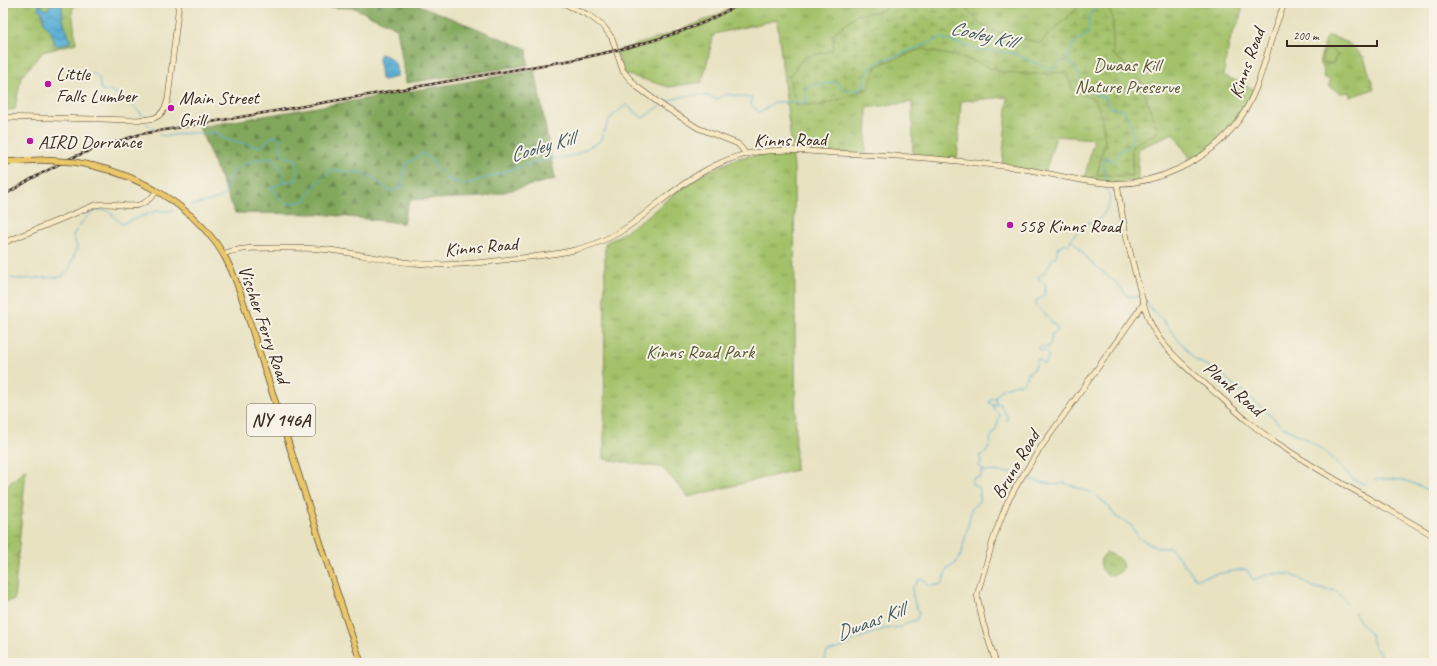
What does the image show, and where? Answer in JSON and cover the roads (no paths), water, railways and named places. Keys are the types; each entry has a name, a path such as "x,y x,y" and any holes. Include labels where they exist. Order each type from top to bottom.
{"main road":[{"name":"NY 146A","path":"3,162 41,160 74,162 94,166 130,178 157,191"},
{"name":"Vischer Ferry Road","path":"157,191 168,197 194,219 216,243 236,280 330,572 361,663"}],"street":[{"path":"3,118 64,117 131,120 153,118 158,116 166,107 168,99 179,3"},
{"path":"563,3 590,16 604,27 612,38 622,71 636,86 698,128 738,144 746,154"},
{"name":"Kinns Road","path":"223,254 233,250 252,248 306,248 329,250 414,264 442,266 568,252 594,244 617,234 699,173 713,166 746,154 766,151 780,150 913,157 1007,166 1104,183 1117,183 1152,178 1181,168 1211,148 1232,128 1246,109 1256,90 1274,29 1285,3"},
{"name":"Plank Road","path":"1117,183 1129,250 1144,303 1152,327 1157,336 1174,355 1207,386 1282,447 1331,478 1434,536"},
{"path":"3,243 95,205 110,204 127,207 140,205 148,200 157,191"},
{"name":"Bruno Road","path":"996,663 983,623 977,595 995,534 1007,503 1018,483 1044,444 1144,303"}],"water":[{"path":"38,3 43,3 42,6 46,10 53,3 62,3 62,14 71,41 69,43 58,46 54,43 52,34 44,23 42,12 38,9"},
{"path":"380,54 385,55 394,62 397,68 397,77 384,80 381,79"}],"waterway":[{"name":"Cooley Kill","path":"664,103 690,95 717,99 725,94 752,98 751,105 760,113 774,102 807,102 805,87 836,82 845,91 862,90 869,69 881,60 894,57 940,38 981,50 1013,53 1051,70 1068,57 1074,43 1088,34 1089,17 1093,8 1105,7 1117,3"},
{"name":"Dwaas Kill","path":"1068,58 1080,77 1080,88 1106,98 1109,107 1124,110 1132,128 1131,142 1127,147 1120,151 1113,162 1106,157 1102,164 1105,172 1105,180"},
{"name":"Cooley Kill","path":"89,72 95,74 99,78 101,90 109,91 121,96 143,115"},
{"name":"Cooley Kill","path":"159,135 167,136 187,133 218,133 224,139 261,147 272,136 279,137 282,155 297,160 297,180 284,182 271,188 286,204 305,201 315,185 331,170 366,173 390,191 401,188 405,165 424,153 447,179 464,185 531,163 575,155 600,141 610,118 626,105 643,118 660,106"},
{"name":"Cooley Kill","path":"146,123 155,130"},
{"path":"190,206 217,199 226,194 228,181 231,175 240,167 259,160 271,157 278,163 284,182"},
{"name":"Dwaas Kill","path":"823,663 827,652 847,646 851,641 884,629 901,627 916,620 919,614 913,597 912,588 918,580 921,579 925,580 926,584 931,586 942,584 947,569 955,564 961,555 972,508 979,502 980,489 971,483 974,478 980,477 983,469 979,466 981,462 979,456 985,454 987,451 991,443 990,439 996,429 1000,415 994,409 994,404 997,404 995,398 1002,389 1016,384 1022,384 1027,378 1028,372 1031,372 1036,365 1037,360 1039,359 1045,364 1049,356 1046,352 1039,350 1040,346 1046,348 1050,345 1052,334 1058,329 1037,306 1036,301 1044,296 1046,284 1038,277 1047,269 1051,261 1056,256 1058,248 1064,243 1068,245 1080,228 1092,221 1096,222 1102,215 1108,206 1110,198 1104,185"},
{"path":"3,278 20,279 61,277 69,270 77,247 73,235 87,217 96,211 102,210 109,212 121,224 156,211 173,211"},
{"path":"1071,240 1088,259 1110,277 1127,296 1138,297"},
{"path":"1144,297 1150,308 1160,317 1195,360 1220,372 1283,427 1307,439 1325,452 1353,479 1363,484 1366,483"},
{"path":"993,405 989,403 990,399 995,398"},
{"path":"997,404 1000,404 1007,416 1007,421"},
{"path":"983,471 1017,473 1020,475"},
{"path":"1025,478 1054,485 1064,483 1092,493"},
{"path":"1376,480 1392,479 1406,481 1434,494"},
{"path":"1097,496 1109,507 1116,517 1131,525 1139,538 1157,548 1171,548 1196,579 1246,569 1253,580 1269,574 1291,574 1315,588 1337,591 1347,603"},
{"path":"1354,612 1363,626 1369,631 1374,647 1386,663"}],"railway":[{"path":"3,196 71,158 141,134 589,57 674,34 707,21 743,3"}],"place":[{"name":"Little Falls Lumber","path":"48,84"},
{"name":"Main Street Grill","path":"171,108"},
{"name":"AIRD Dorrance","path":"30,141"},
{"name":"558 Kinns Road","path":"1010,225"}],"park label":[{"name":"Dwaas Kill Nature Preserve","path":"1127,75"},
{"name":"Kinns Road Park","path":"700,351"}]}
